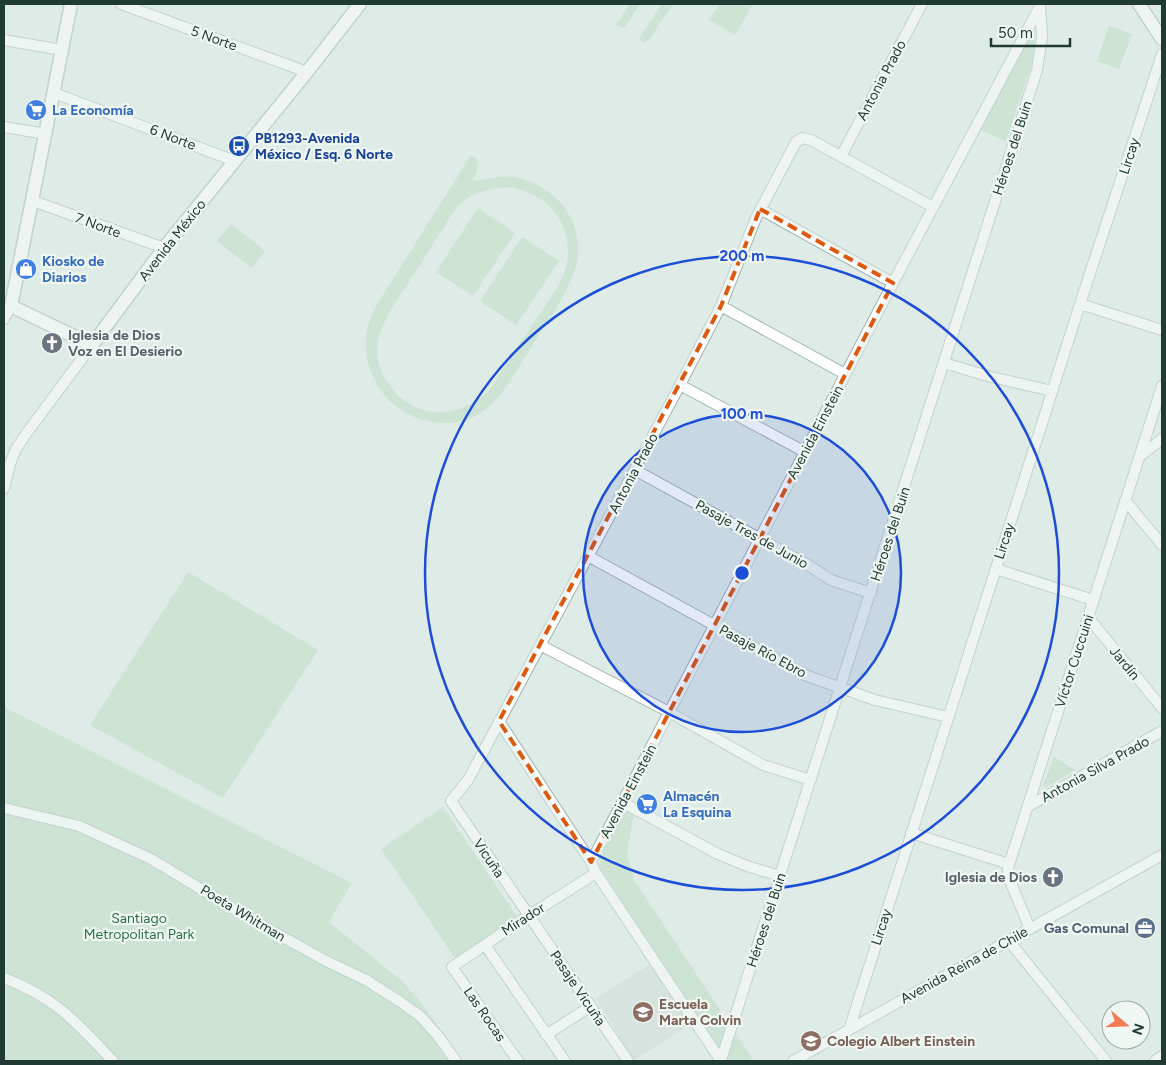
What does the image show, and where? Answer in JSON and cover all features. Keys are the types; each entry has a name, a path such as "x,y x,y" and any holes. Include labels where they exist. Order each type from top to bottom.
{"street":[{"path":"4,320 12,306 71,4"},
{"name":"5 Norte","path":"121,4 307,72"},
{"name":"Avenida México","path":"4,488 10,464 21,442 92,345 164,248 360,4"},
{"name":"Antonia Prado","path":"451,801 468,780 680,385 721,306 760,209 794,145 802,138 811,140 840,156 922,4"},
{"name":"Avenida Einstein","path":"591,862 1041,4"},
{"name":"Héroes del Buin","path":"721,1061 1037,70 1042,37 1041,4"},
{"path":"1139,4 1162,39"},
{"path":"1149,19 1162,16"},
{"path":"4,40 62,50"},
{"name":"Lircay","path":"849,1030 1052,391 1162,54"},
{"name":"6 Norte","path":"54,93 235,161"},
{"path":"4,127 46,134"},
{"path":"840,156 933,207"},
{"name":"7 Norte","path":"32,201 164,248"},
{"path":"760,209 893,283"},
{"path":"1080,304 1162,330"},
{"path":"12,306 92,345"},
{"path":"721,306 846,374"},
{"path":"944,363 991,377 1052,391"},
{"path":"680,385 805,452"},
{"name":"Víctor Cuccuini","path":"1009,864 1162,386"},
{"path":"1139,457 1162,439"},
{"name":"Pasaje Tres de Junio","path":"635,470 808,564 827,578 871,593"},
{"path":"1126,500 1162,545"},
{"name":"Pasaje Río Ebro","path":"588,556 805,674 890,705 948,717"},
{"path":"996,569 1094,600"},
{"name":"Jardín","path":"1088,617 1162,708"},
{"path":"540,645 669,712 763,764 811,780"},
{"name":"Avenida Einstein","path":"499,721 591,862 596,873 721,1061"},
{"name":"Antonia Silva Prado","path":"1027,807 1162,731"},
{"name":"Vicuña","path":"451,801 528,916"},
{"path":"622,802 725,857 780,876"},
{"name":"Poeta Whitman","path":"4,808 79,826 151,859 254,921 328,962 366,980 399,1000 420,1016 438,1036 456,1061"},
{"path":"911,833 1009,864 1008,876 1030,929"},
{"name":"Avenida Reina de Chile","path":"792,1061 1162,855"},
{"name":"Mirador","path":"452,967 596,873"},
{"name":"Pasaje Vicuña","path":"528,916 628,1061"},
{"path":"1009,940 1106,1061"},
{"path":"485,945 564,1061"},
{"name":"Las Rocas","path":"452,967 518,1061"},
{"path":"4,978 53,1003 72,1018 113,1061"},
{"path":"546,1035 591,1006"},
{"path":"1155,1061 1162,1056"}],"highlighted area":[{"path":"760,209 893,283 591,862 499,721 721,306"}],"shaded area":[{"name":"Escuela Marta Colvin","path":"651,964 689,1025 634,1060 596,998"}],"green space":[{"path":"630,4 640,4 625,27 616,25"},
{"path":"662,4 673,4 649,40 644,43 640,40 640,37"},
{"path":"719,4 753,4 735,35 709,20"},
{"path":"1109,26 1132,34 1119,69 1097,61"},
{"path":"1034,28 1035,54 1006,141 981,130"},
{"path":"471,155 478,160 477,171 473,181 504,176 528,181 553,195 571,218 576,231 578,246 577,261 569,285 557,308 500,395 477,415 452,423 438,423 412,416 390,401 375,381 367,360 366,339 371,317 376,306","holes":["508,187 541,199 551,208 562,224 566,236 568,255 563,276 551,298 491,388 479,399 452,411 424,410 411,405 398,396 388,383 379,364 377,355 378,341 390,311 457,207 468,198 481,192"]},
{"path":"478,208 515,233 473,296 436,272"},
{"path":"231,224 265,251 252,268 217,241"},
{"path":"522,237 559,261 516,325 480,301"},
{"path":"188,572 318,650 223,798 90,725"},
{"name":"Santiago Metropolitan Park","path":"4,707 352,883 329,922 402,981 419,1000 463,1061 4,1061"},
{"path":"1054,757 1075,770 1045,788 1043,785"},
{"path":"443,807 517,917 455,958 381,849"},
{"path":"625,809 634,814 627,853 634,880 752,1058 749,1061 724,1061 601,869 600,859"}],"place":[{"name":"La Economía","path":"36,110"},
{"name":"PB1293-Avenida México / Esq. 6 Norte","path":"239,146"},
{"name":"Kiosko de Diarios","path":"26,269"},
{"name":"Iglesia de Dios Voz en El Desierio","path":"52,343"},
{"name":"Almacén La Esquina","path":"647,804"},
{"name":"Iglesia de Dios","path":"1053,877"},
{"name":"Gas Comunal","path":"1145,928"},
{"name":"Escuela Marta Colvin","path":"643,1012"},
{"name":"Colegio Albert Einstein","path":"811,1041"}]}
